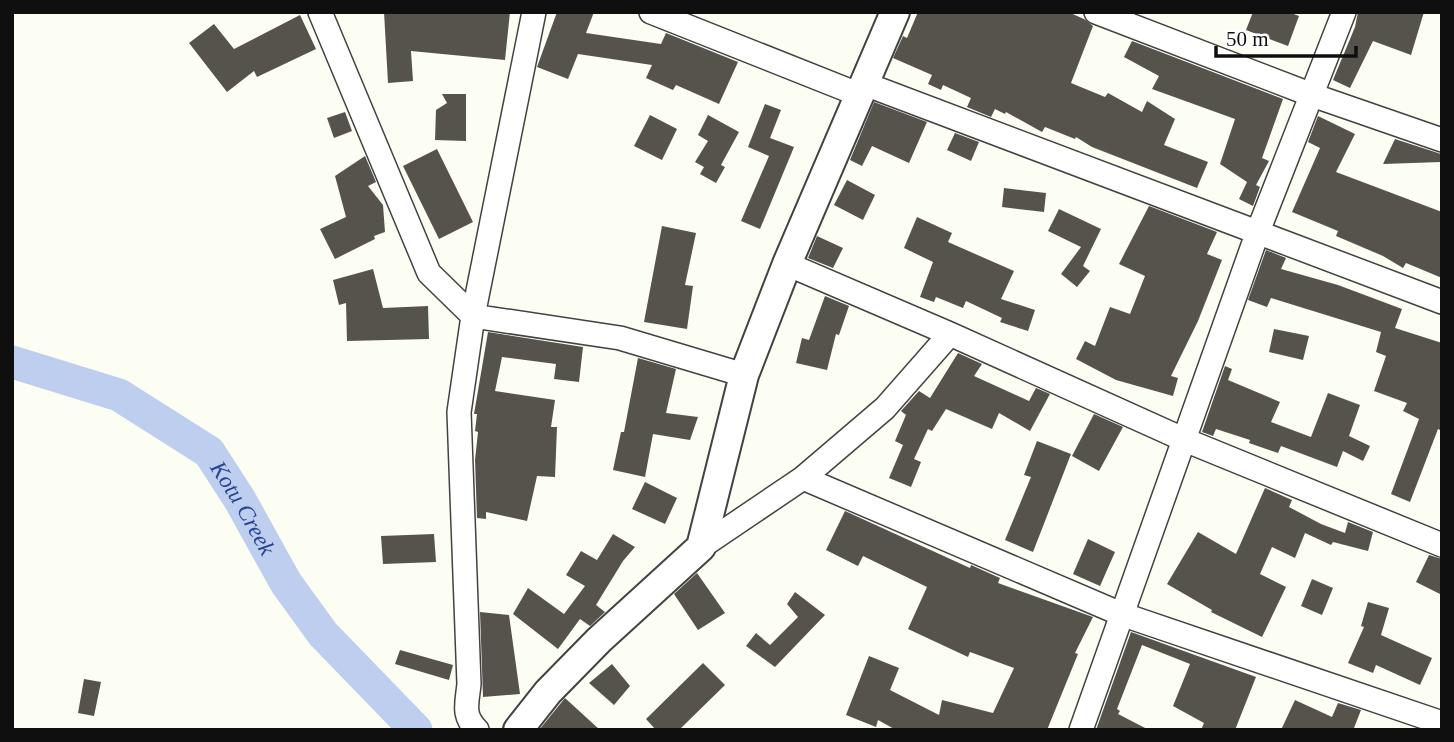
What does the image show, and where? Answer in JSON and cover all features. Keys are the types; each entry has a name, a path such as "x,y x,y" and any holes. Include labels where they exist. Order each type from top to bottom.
{"street":[{"path":"320,12 429,273 473,316 620,338 744,375"},
{"path":"477,730 468,721 466,711 469,684 459,412 473,316 534,12"},
{"path":"650,12 1442,302"},
{"path":"701,547 744,375 787,264 895,12"},
{"path":"1096,12 1312,95 1442,140"},
{"path":"1081,730 1257,234 1344,12"},
{"path":"787,264 1185,440 1442,545"},
{"path":"518,730 548,692 590,649 701,547 803,478 885,408 950,334"},
{"path":"803,478 1121,614 1438,720"}],"building":[{"path":"384,12 510,12 505,60 411,51 413,81 388,83"},
{"path":"557,12 594,12 586,33 661,44 666,33 738,62 719,104 676,85 673,90 646,78 652,65 578,54 568,79 537,67"},
{"path":"918,12 1068,12 1084,19 1093,26 1071,83 1105,97 1108,93 1142,112 1147,101 1175,119 1164,145 1208,162 1197,188 1092,147 1076,137 1075,139 1045,127 1042,132 1006,112 1005,114 995,109 991,117 967,107 971,98 943,85 941,90 928,84 932,75 893,58 903,36 907,38"},
{"path":"1253,12 1288,12 1299,16 1288,46 1246,30"},
{"path":"1358,12 1424,12 1411,55 1373,41 1350,88 1333,80 1355,27"},
{"path":"300,15 316,49 257,77 254,71 227,92 189,43 214,24 234,49"},
{"path":"1132,41 1283,99 1262,158 1269,161 1256,185 1260,187 1253,206 1239,199 1247,182 1220,164 1235,119 1152,89 1159,76 1124,57"},
{"path":"442,94 466,94 466,141 435,140 436,110 447,103"},
{"path":"874,102 927,122 909,163 872,146 862,166 850,160"},
{"path":"765,104 781,110 770,138 794,147 760,229 741,221 769,156 748,147"},
{"path":"345,112 352,131 334,138 327,118"},
{"path":"650,115 677,129 662,160 634,146"},
{"path":"708,115 739,132 721,165 725,167 716,183 700,174 704,167 695,162 708,141 698,135"},
{"path":"1318,116 1355,134 1336,172 1442,212 1442,278 1406,263 1403,268 1383,256 1336,236 1338,231 1292,212 1320,148 1308,142"},
{"path":"955,133 979,142 971,161 947,150"},
{"path":"1395,139 1441,154 1441,162 1383,164"},
{"path":"437,149 473,222 439,239 403,166"},
{"path":"365,156 376,182 368,186 383,205 385,232 335,259 320,229 346,217 335,176"},
{"path":"847,180 875,195 863,220 834,205"},
{"path":"1004,188 1046,193 1044,212 1002,207"},
{"path":"1149,206 1217,232 1207,254 1222,260 1198,321 1171,376 1178,378 1173,396 1116,380 1076,359 1085,341 1095,346 1110,307 1130,314 1145,276 1119,264"},
{"path":"1059,209 1101,229 1083,266 1090,271 1077,287 1061,274 1081,247 1048,231"},
{"path":"917,217 952,233 948,242 1014,271 1001,299 1035,310 1028,331 1000,322 1002,318 966,301 963,308 936,297 934,302 920,297 933,262 904,248"},
{"path":"662,226 696,233 685,285 693,286 687,329 644,322"},
{"path":"817,236 843,248 833,268 808,258"},
{"path":"1266,250 1286,258 1281,269 1338,285 1402,309 1395,328 1442,343 1442,431 1438,429 1410,502 1391,494 1419,419 1403,411 1407,403 1374,391 1386,356 1376,352 1381,332 1271,298 1267,307 1248,300"},
{"path":"373,269 383,308 428,306 429,339 347,341 346,303 339,305 333,280"},
{"path":"825,296 849,306 839,335 836,334 827,370 796,363 802,338 809,340"},
{"path":"1274,329 1309,336 1303,360 1269,352"},
{"path":"488,332 583,347 579,382 554,379 556,364 502,357 495,391 555,400 551,427 557,427 555,477 537,476 527,521 486,512 486,519 477,518 475,460 478,432 475,431 477,414 474,414"},
{"path":"958,353 982,364 974,376 1029,401 1036,388 1050,394 1030,431 999,413 992,429 946,409 932,431 928,429 914,459 921,462 911,487 889,478 903,445 895,441 906,415 901,411 919,391 930,398"},
{"path":"638,358 676,369 666,413 698,417 690,440 653,434 645,477 613,470 621,432 624,432"},
{"path":"1225,366 1232,369 1228,380 1280,402 1271,422 1311,437 1328,393 1360,405 1349,436 1370,446 1363,461 1343,451 1337,467 1281,446 1278,453 1216,429 1213,436 1202,432"},
{"path":"1094,414 1123,427 1099,471 1072,456"},
{"path":"1037,441 1071,454 1033,552 1005,540 1031,477 1024,475"},
{"path":"645,482 677,498 665,524 632,509"},
{"path":"1265,488 1292,500 1289,507 1321,524 1345,533 1348,522 1373,532 1368,551 1333,542 1331,545 1305,533 1295,558 1272,547 1260,574 1286,587 1262,637 1211,612 1212,610 1167,584 1198,532 1236,554"},
{"path":"845,511 970,568 971,565 1000,578 998,583 1093,617 1075,653 1078,654 1047,730 896,730 878,720 876,727 846,715 869,656 899,668 890,690 939,715 942,700 993,713 1014,668 970,652 968,657 908,629 927,587 863,556 858,566 826,550"},
{"path":"434,534 436,562 383,564 381,536"},
{"path":"613,534 635,547 623,561 596,605 605,612 590,626 580,619 558,649 513,614 528,588 564,614 585,586 566,575 581,551 597,560"},
{"path":"1088,539 1115,552 1100,586 1073,574"},
{"path":"1429,555 1442,559 1442,595 1416,582"},
{"path":"697,573 725,613 698,630 674,594"},
{"path":"1312,579 1333,588 1322,615 1301,606"},
{"path":"795,592 825,615 775,667 746,646 756,633 770,645 798,617 787,604"},
{"path":"1368,602 1389,608 1381,635 1432,658 1420,685 1376,665 1373,673 1348,663 1364,627 1361,626"},
{"path":"480,612 509,615 520,694 483,697"},
{"path":"1131,632 1256,677 1235,730 1201,730 1204,723 1173,706 1190,664 1142,645 1117,709 1120,711 1118,714 1149,730 1096,730"},
{"path":"400,650 453,665 449,680 395,664"},
{"path":"703,663 725,685 679,730 656,730 646,719"},
{"path":"612,664 630,686 614,705 589,683"},
{"path":"84,679 101,682 94,716 78,713"},
{"path":"565,698 600,730 539,730"},
{"path":"1295,700 1332,717 1338,703 1361,710 1354,728 1358,730 1281,730"}],"waterway":[{"name":"Kotu Creek","path":"12,362 119,395 209,452 240,500 286,583 323,634 416,730"}]}
